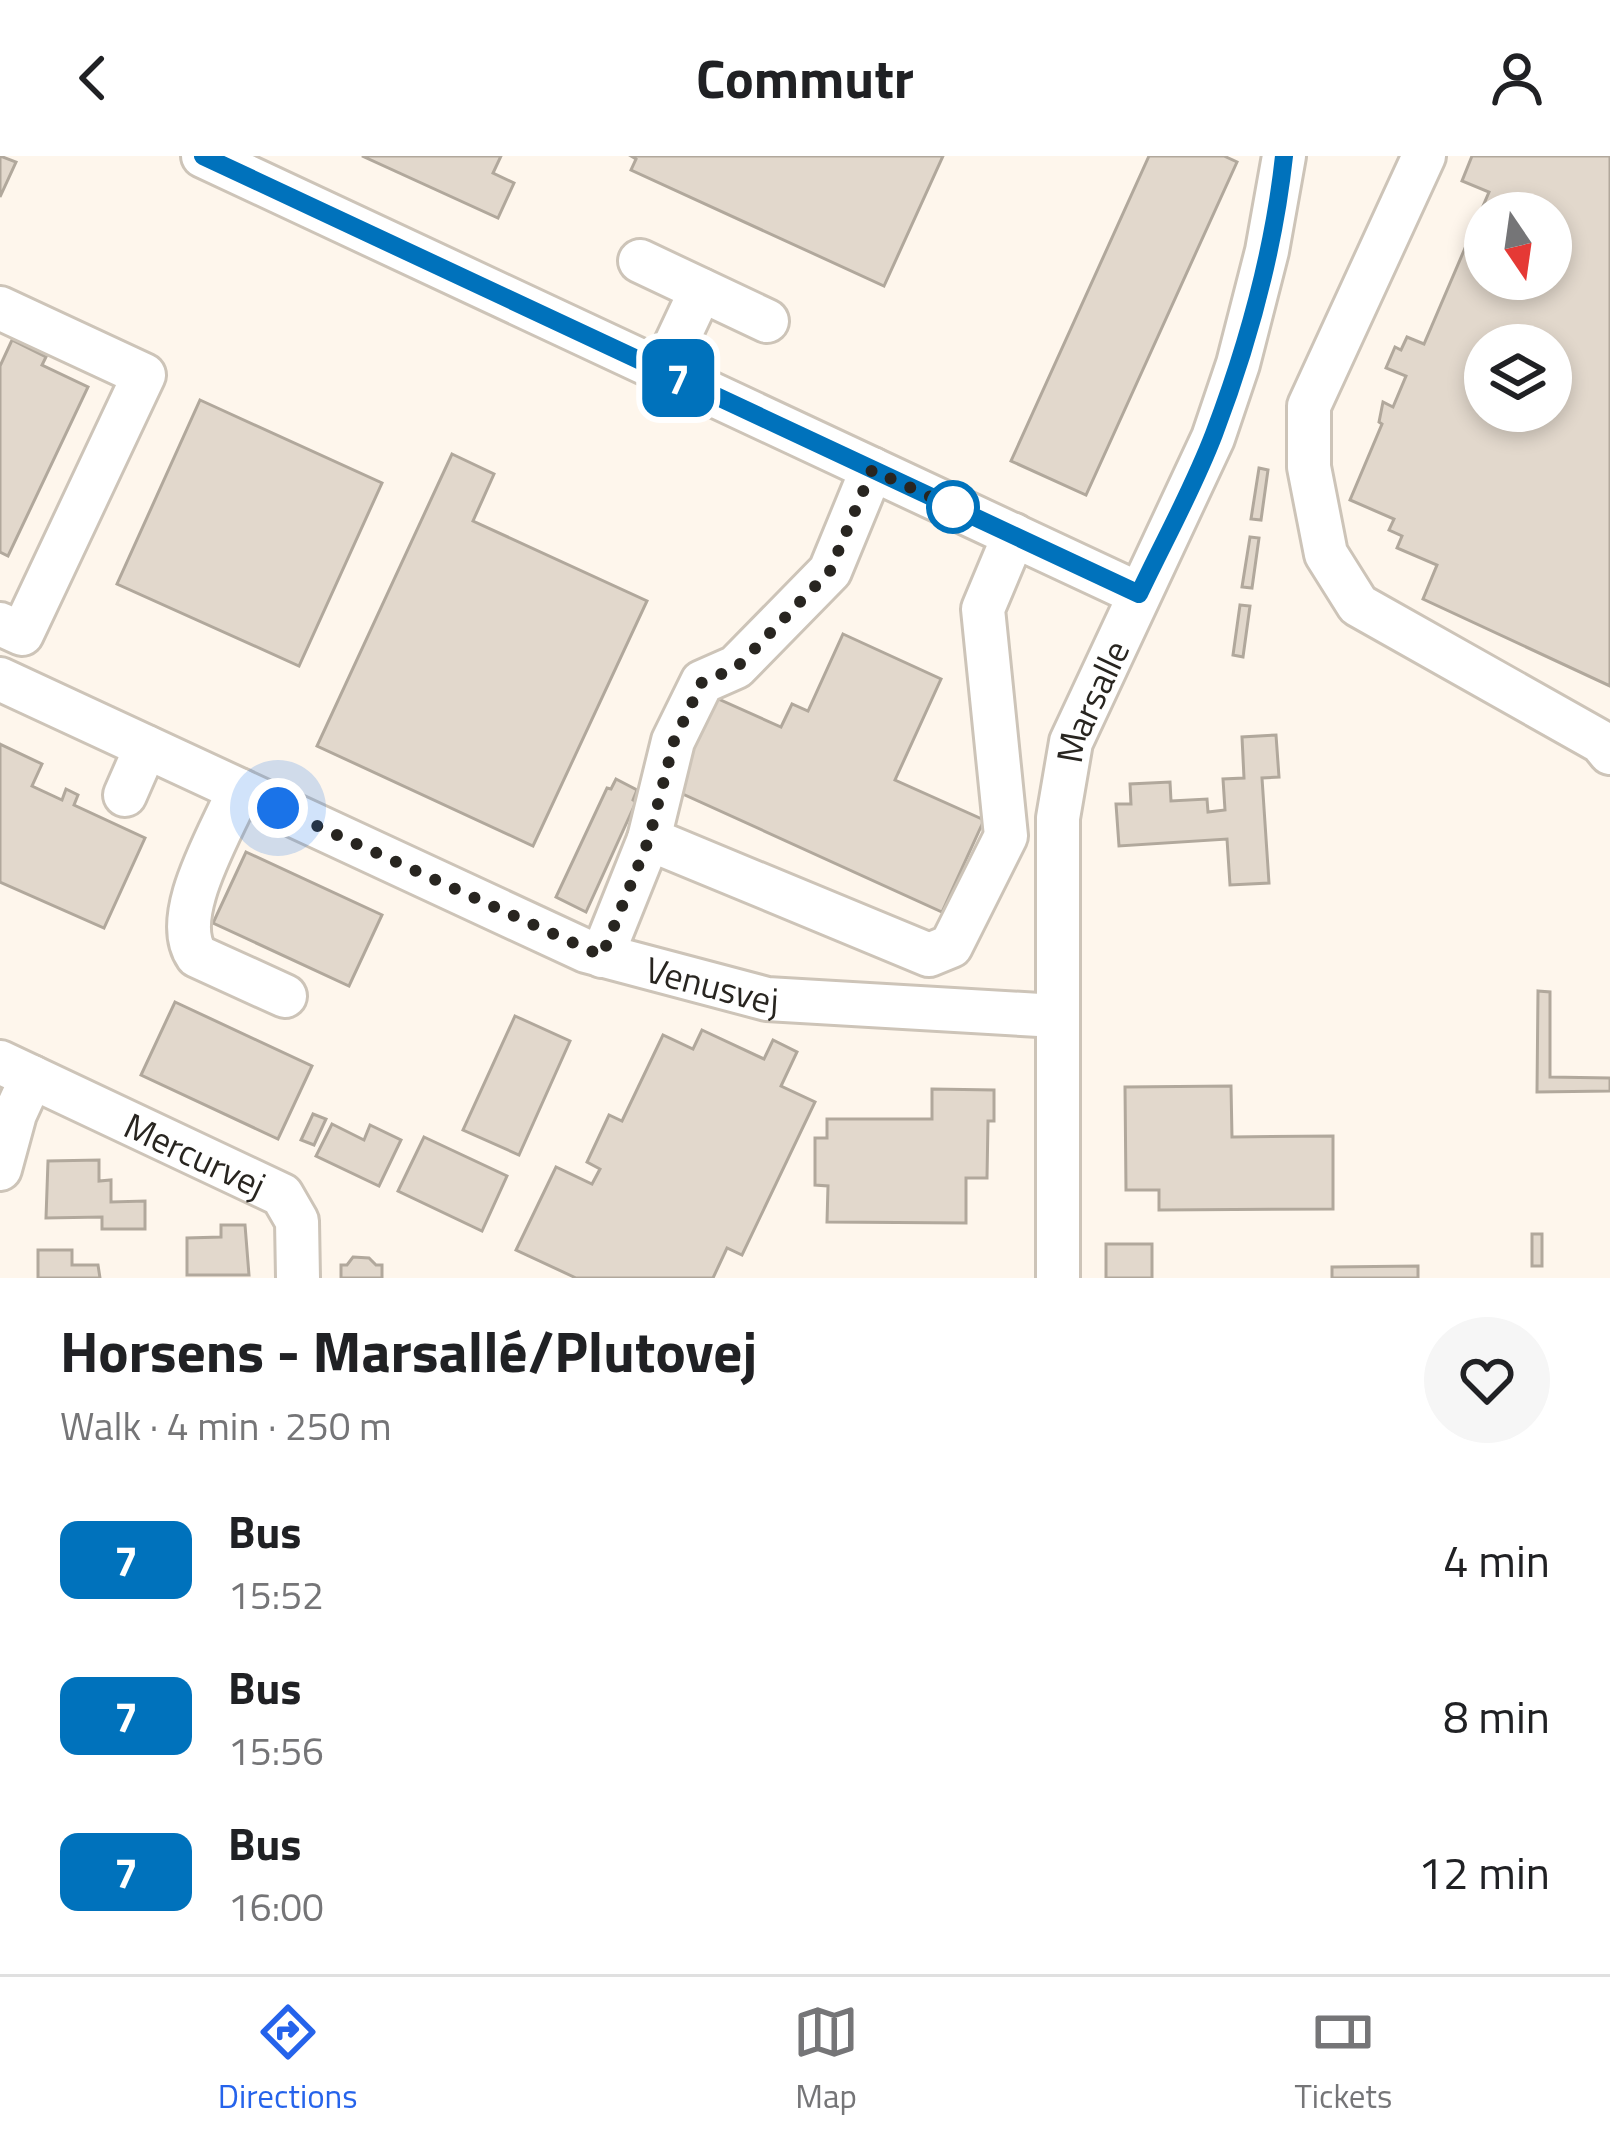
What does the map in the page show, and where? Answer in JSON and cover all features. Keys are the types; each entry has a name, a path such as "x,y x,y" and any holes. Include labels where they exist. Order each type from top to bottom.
{"street":[{"path":"203,156 1139,594"},
{"name":"Marsalle","path":"1058,1278 1058,818 1072,742 1213,438 1267,251 1284,156"},
{"path":"1424,156 1309,406 1309,467 1326,554 1358,605 1600,742 1610,753"},
{"path":"640,261 767,321"},
{"path":"663,371 701,290"},
{"path":"0,308 144,375 22,634 0,624"},
{"path":"602,956 649,839 674,741 702,682 736,668 830,571 872,470"},
{"path":"649,839 928,955 951,946 1006,836 982,609 1014,536"},
{"name":"Venusvej","path":"0,680 602,956 767,999 1057,1016"},
{"path":"125,795 146,747"},
{"path":"239,790 188,908 188,943 197,956 285,996"},
{"name":"Mercurvej","path":"0,1168 15,1114 16,1070 282,1195 297,1221 298,1278"}],"building":[{"path":"0,156 16,162 0,197"},
{"path":"362,156 501,156 493,173 514,183 498,218"},
{"path":"631,156 943,156 884,286 631,170 636,159"},
{"path":"1149,156 1224,156 1237,162 1086,495 1011,461"},
{"path":"1472,156 1610,156 1610,686 1423,599 1437,565 1397,548 1402,536 1389,530 1394,519 1350,500 1382,424 1383,402 1393,407 1406,376 1386,368 1395,347 1401,350 1407,337 1424,344 1464,250 1464,300 1572,300 1572,192 1489,192 1462,181"},
{"path":"12,340 46,357 42,365 88,387 8,556 0,552 0,366"},
{"path":"200,400 382,483 299,666 117,584"},
{"path":"452,454 494,474 473,521 647,601 533,846 317,746"},
{"path":"1259,468 1268,470 1261,520 1251,519"},
{"path":"1250,537 1259,538 1252,588 1242,587"},
{"path":"1240,605 1250,606 1243,657 1233,655"},
{"path":"843,634 941,679 895,780 984,820 942,912 674,790 716,698 781,727 792,704 808,711"},
{"path":"1276,735 1279,777 1262,778 1269,883 1230,885 1227,839 1119,846 1116,804 1131,804 1130,784 1170,782 1171,801 1207,799 1208,812 1225,810 1223,779 1244,778 1242,737"},
{"path":"0,744 42,764 32,786 62,800 66,789 78,795 74,805 145,838 104,928 0,882"},
{"path":"616,779 637,790 636,802 586,912 556,897 607,788"},
{"path":"246,852 382,915 349,986 213,923"},
{"path":"1538,991 1550,992 1550,1077 1610,1078 1610,1091 1537,1092"},
{"path":"175,1002 312,1066 278,1139 141,1075"},
{"path":"515,1016 570,1041 519,1155 463,1130"},
{"path":"702,1030 764,1059 773,1040 797,1052 781,1086 815,1102 742,1255 727,1248 713,1278 576,1278 516,1250 556,1167 592,1184 600,1169 587,1162 609,1115 622,1121 663,1035 693,1049"},
{"path":"1231,1086 1232,1137 1333,1136 1333,1209 1159,1210 1159,1190 1126,1190 1125,1087"},
{"path":"932,1089 994,1090 987,1178 966,1178 966,1223 827,1222 828,1186 815,1185 815,1138 827,1138 827,1119 932,1119"},
{"path":"313,1114 326,1119 314,1145 301,1140"},
{"path":"332,1124 364,1140 370,1125 401,1140 379,1186 316,1156"},
{"path":"424,1137 507,1176 482,1231 398,1191"},
{"path":"99,1160 99,1181 111,1180 111,1202 145,1201 145,1229 102,1229 102,1217 46,1218 48,1161"},
{"path":"221,1225 245,1225 249,1275 187,1275 187,1238 221,1237"},
{"path":"1532,1234 1542,1234 1542,1266 1532,1266"},
{"path":"1106,1244 1152,1244 1152,1278 1106,1278"},
{"path":"38,1250 72,1250 72,1265 98,1265 100,1278 38,1278"},
{"path":"353,1257 382,1265 382,1278 341,1278 341,1265"},
{"path":"1418,1266 1418,1278 1332,1278 1332,1267"}],"bus line":[{"name":"7","path":"203,156 1139,594 1213,438 1238,364 1267,251 1284,156"}],"route":[{"path":"278,808 602,956 649,839 674,741 702,682 736,668 830,571 872,470 953,507"}]}
